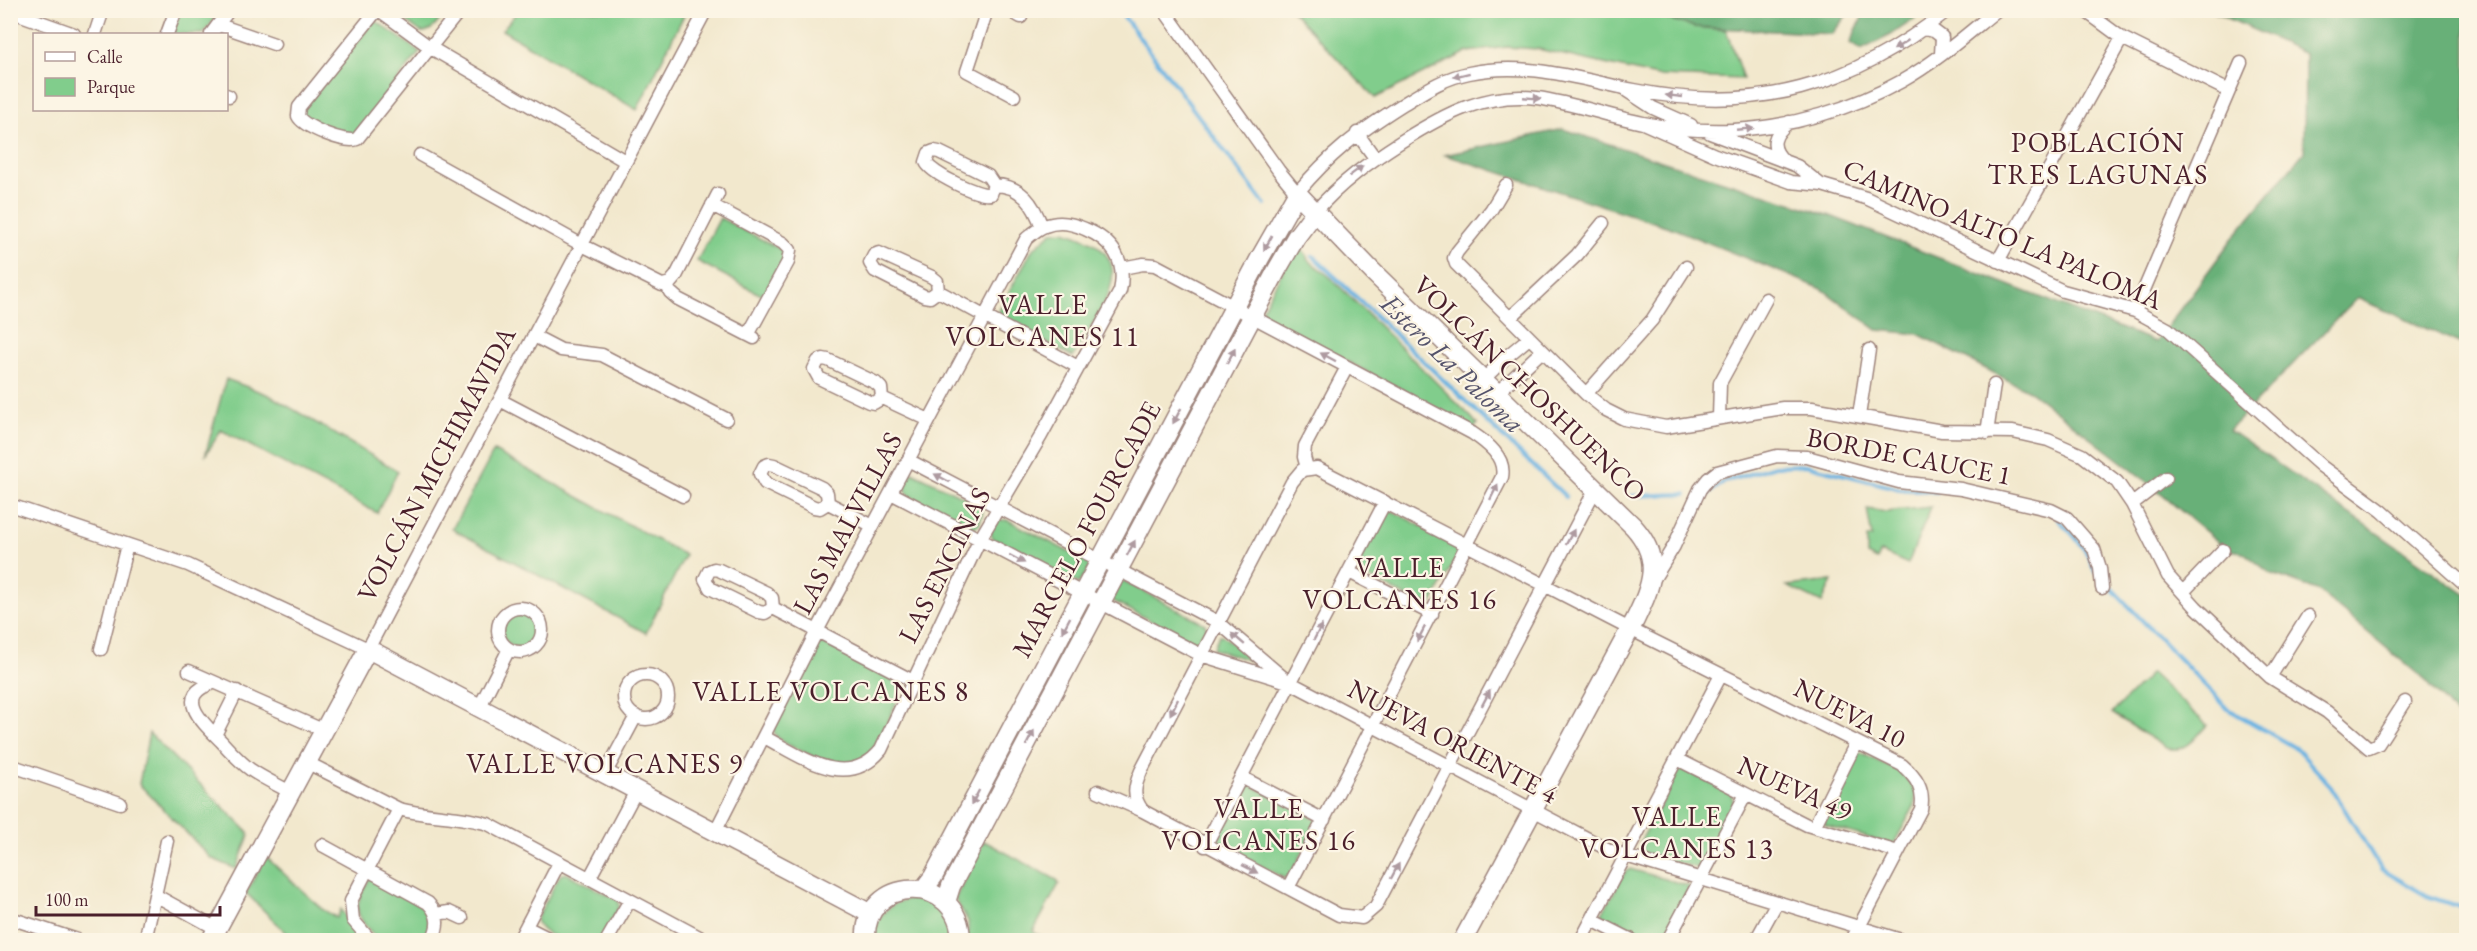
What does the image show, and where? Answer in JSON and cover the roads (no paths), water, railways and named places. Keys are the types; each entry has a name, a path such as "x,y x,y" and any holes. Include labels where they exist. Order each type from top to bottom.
{"street":[{"path":"95,33 103,10"},
{"path":"167,33 176,10"},
{"path":"215,30 230,10"},
{"path":"460,10 431,48 357,139 348,141 304,124 298,116 298,111 378,10 431,48 625,161"},
{"name":"VOLCÁN MICHIMAVIDA","path":"214,935 308,763 534,336 580,244 706,10"},
{"path":"987,10 967,71 1014,96"},
{"path":"1009,10 1020,17"},
{"name":"VOLCÁN CHOSHUENCO","path":"1164,10 1297,193 1496,394 1639,532 1650,555 1652,581"},
{"path":"1297,193 1321,165 1358,133 1429,87 1469,73 1503,69 1542,70 1658,94 1703,98 1744,97 1826,81 1865,65 1892,51 1948,10"},
{"path":"1315,212 1344,181 1375,158 1455,110 1479,102 1501,98 1538,98 1643,123 1701,129 1748,129 1790,122 1844,106 1903,80 1941,54 1997,10"},
{"path":"2084,10 2122,38 2229,91"},
{"path":"10,11 32,14 72,33"},
{"path":"1924,29 1934,31 1942,37 1941,54"},
{"path":"228,33 274,44"},
{"path":"1998,261 2122,38"},
{"path":"2134,311 2241,63"},
{"name":"CAMINO ALTO LA PALOMA","path":"1622,88 1653,108 1797,166 1822,185"},
{"path":"1785,161 1776,151 1773,143 1780,129 1790,122"},
{"name":"CAMINO ALTO LA PALOMA","path":"1643,123 1715,155 1791,182 1822,185 1866,198 2063,291 2134,311 2168,329 2321,466 2382,511 2466,586"},
{"path":"1358,133 1375,158"},
{"path":"994,185 991,194 980,194 931,170 926,162 927,157 934,151 939,152 988,176 994,185 1007,187 1028,199 1034,206 1042,227 1059,222 1073,224 1090,231 1113,247 1122,268 1151,264 1472,433 1500,459 1502,477 1288,888"},
{"path":"420,155 652,282 667,285"},
{"path":"1506,185 1491,210 1454,258 1456,264 1542,351 1606,410 1624,419 1642,424 1673,427 1719,418 1798,408 1942,431 2013,432 2065,447 2082,455 2117,482 2132,504 2168,576 2220,631 2270,677 2327,711 2369,748 2378,744 2405,702"},
{"name":"MARCELO FOURCADE","path":"923,890 933,877 1297,193"},
{"path":"715,199 783,243 790,250 788,262 751,337 678,299 670,292 667,285 676,276 715,199"},
{"name":"MARCELO FOURCADE","path":"946,902 951,886 1252,316 1296,237 1315,212"},
{"path":"1510,318 1577,255 1603,223"},
{"name":"LAS MALVILLAS","path":"715,832 928,420 1026,239 1042,227"},
{"path":"879,253 893,258 932,277 937,281 938,291 930,297 904,286 875,271 870,263 871,259 879,253"},
{"path":"1587,394 1652,320 1686,267"},
{"name":"LAS ENCINAS","path":"764,737 832,769 860,768 869,763 881,750 980,539 1120,291 1123,279 1122,268"},
{"path":"938,291 1078,367"},
{"path":"1719,418 1720,383 1766,299"},
{"path":"534,336 561,350 602,355 726,419"},
{"path":"1483,380 1529,338"},
{"path":"1859,416 1869,350"},
{"path":"1496,394 1542,351"},
{"path":"823,359 828,360 876,383 881,388 882,398 874,403 869,402 819,378 814,369 815,365 823,359"},
{"path":"1143,811 1135,801 1136,783 1292,482 1298,473 1307,468 1304,457 1305,446 1347,367"},
{"path":"1987,433 1994,386"},
{"path":"882,398 928,420"},
{"path":"500,400 683,496"},
{"name":"BORDE CAUCE 1","path":"1652,581 1674,546 1700,489 1708,479 1717,472 1777,456 1807,457 1899,482 1960,489 2051,510 2067,518 2094,549 2100,568 2102,588"},
{"path":"908,460 1218,622 1291,683"},
{"path":"768,464 822,488 827,493 828,503 820,508 765,483 760,474 761,470 768,464"},
{"name":"NUEVA 10","path":"1307,468 1317,468 1327,472 1630,629 1902,765 1920,786 1921,809 1852,940"},
{"path":"2132,504 2166,478"},
{"path":"1098,791 1143,811 1205,846 1339,915 1362,918 1376,906 1595,490"},
{"path":"891,493 1201,655 1291,683"},
{"path":"1205,846 1385,502"},
{"path":"828,503 873,526"},
{"path":"10,505 188,566 368,650 871,914"},
{"path":"100,649 127,545"},
{"path":"2183,592 2223,550"},
{"path":"714,569 719,570 767,593 772,598 773,608 770,611 759,612 710,588 705,579 706,575 714,569"},
{"path":"1349,572 1432,614"},
{"path":"1463,940 1630,629 1652,581"},
{"path":"773,608 913,681"},
{"path":"2270,677 2308,616"},
{"path":"479,708 509,649"},
{"path":"189,671 325,731"},
{"path":"1581,940 1721,675"},
{"path":"213,683 200,689 193,702 193,709 199,720 250,769 292,793"},
{"name":"NUEVA ORIENTE 4","path":"1291,683 1532,810 1625,856 1901,940"},
{"path":"214,735 237,691"},
{"path":"605,774 636,716"},
{"path":"1814,827 1856,743"},
{"name":"NUEVA 49","path":"1677,759 1814,827 1898,852"},
{"path":"308,763 399,809 457,816 488,824 705,940"},
{"path":"10,765 120,803"},
{"path":"1241,777 1324,820"},
{"path":"590,879 636,791"},
{"path":"1668,940 1746,794"},
{"path":"370,940 353,920 350,907 352,896 399,809"},
{"path":"146,936 167,841"},
{"path":"322,845 428,903 436,914 437,931 432,940"},
{"path":"519,940 560,863"},
{"path":"866,940 867,924 871,914 884,899 893,893 913,889 923,890 946,902 958,920 961,940"},
{"path":"155,895 214,935"},
{"path":"608,940 630,900"},
{"path":"1756,940 1777,902"},
{"path":"436,914 449,912 462,918"},
{"path":"10,918 77,940"},
{"path":"1592,920 1632,940"},
{"path":"526,927 552,940"}],"waterway":[{"name":"Estero La Paloma","path":"1119,10 1265,205"},
{"name":"Estero La Paloma","path":"1313,256 1566,497"},
{"path":"1708,494 1724,482 1775,466 1806,465 1900,489 1937,492"},
{"name":"Estero La Paloma","path":"1630,496 1686,494"},
{"path":"2058,519 2080,543 2095,571"},
{"path":"2108,585 2228,709 2297,749 2329,784 2381,869 2427,896 2466,909"}],"district":[{"name":"POBLACIÓN TRES LAGUNAS","path":"2098,158"},
{"name":"VALLE VOLCANES 11","path":"1043,320"},
{"name":"VALLE VOLCANES 16","path":"1400,583"},
{"name":"VALLE VOLCANES 8","path":"831,691"},
{"name":"VALLE VOLCANES 9","path":"605,763"},
{"name":"VALLE VOLCANES 16","path":"1259,824"},
{"name":"VALLE VOLCANES 13","path":"1677,832"}]}
